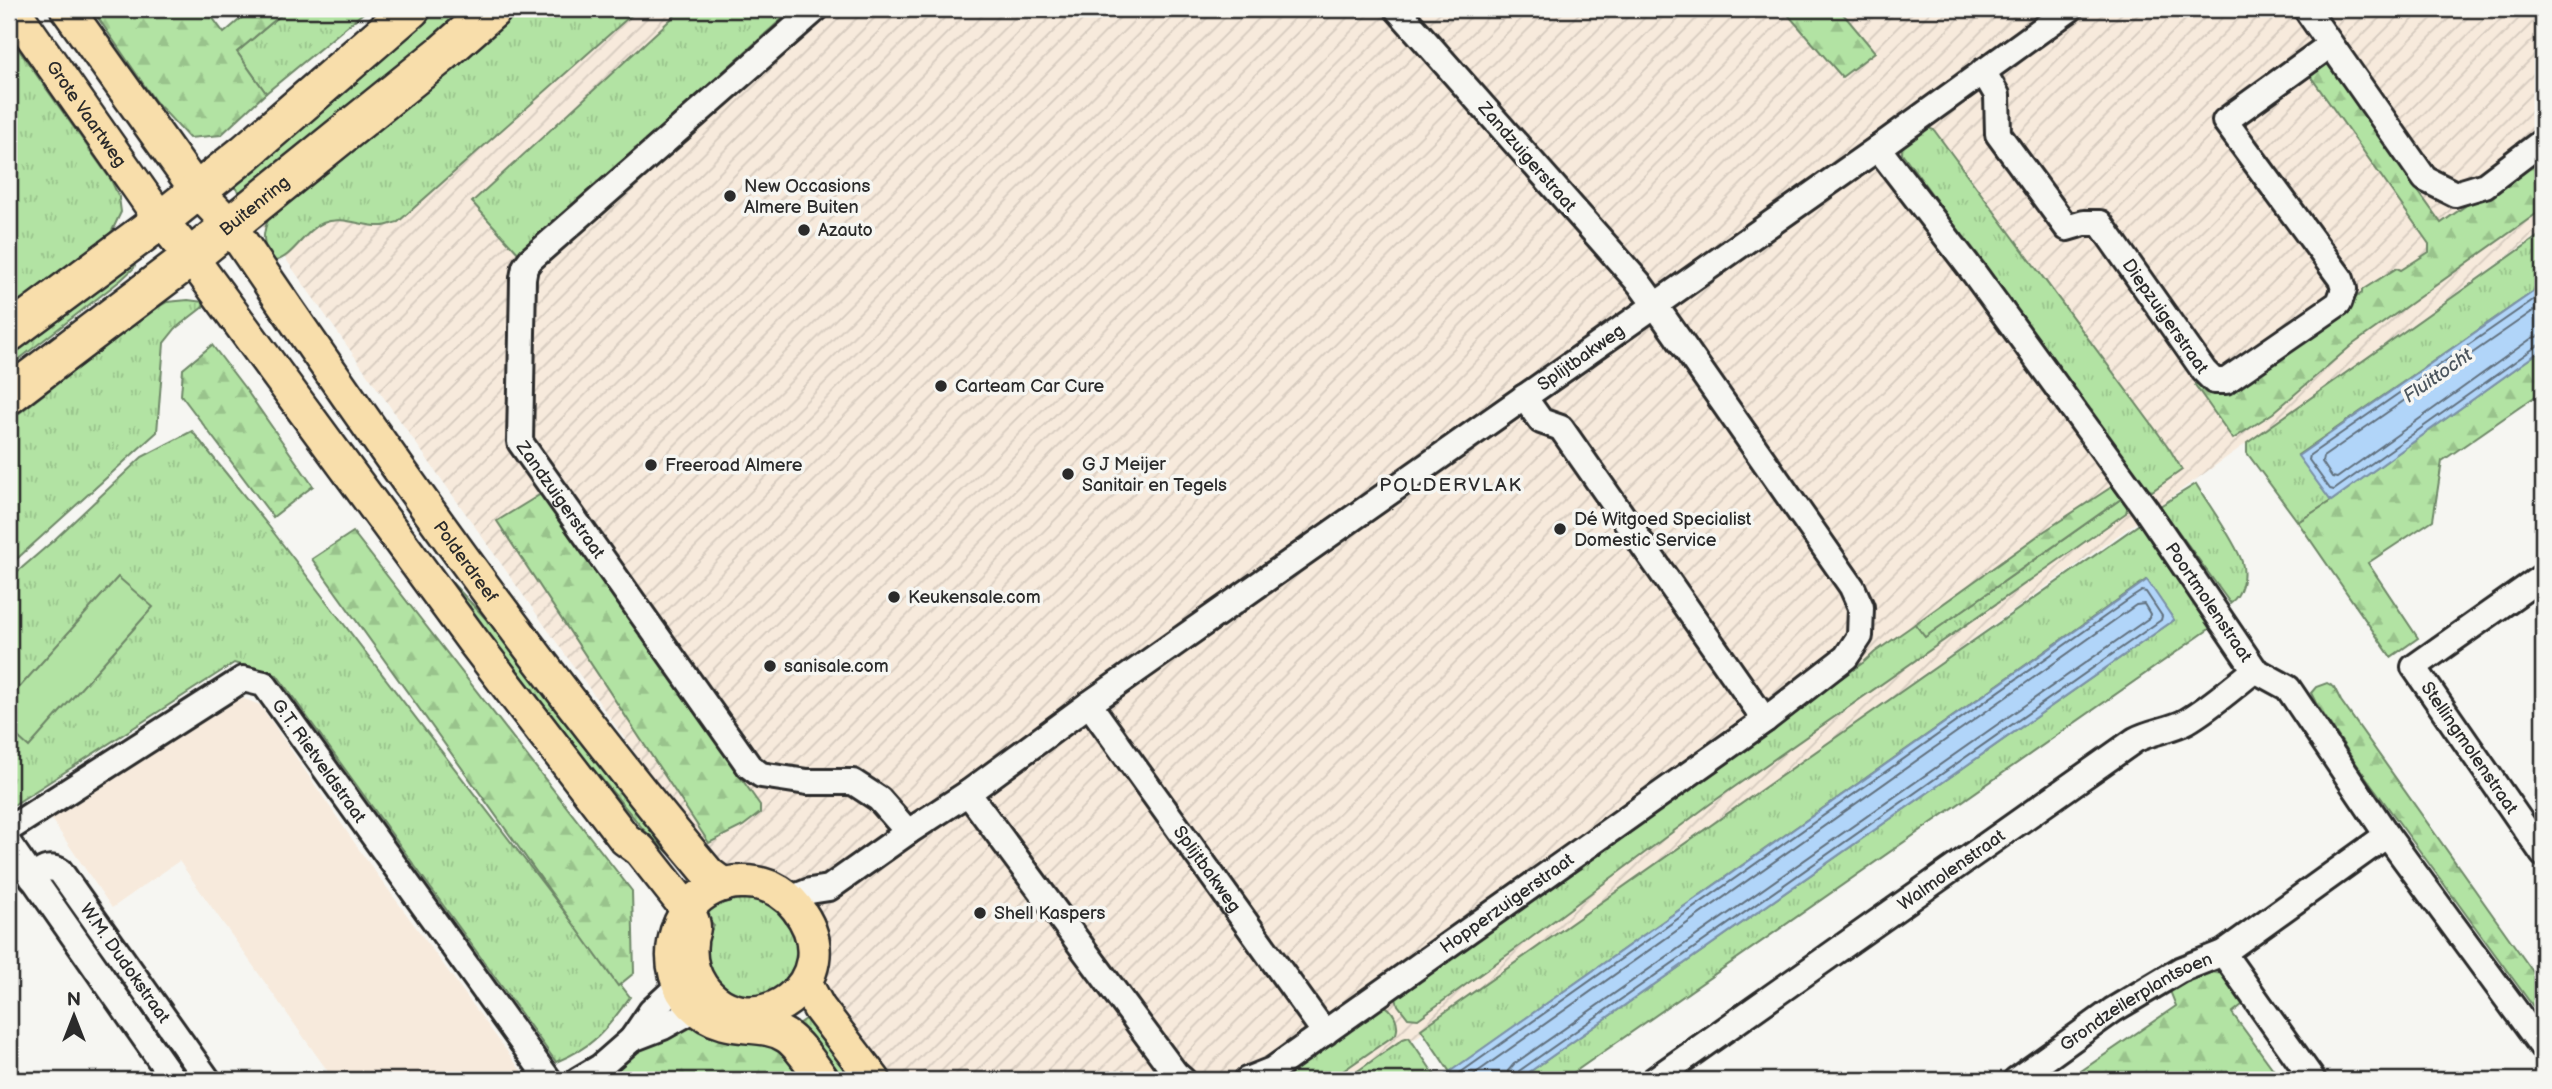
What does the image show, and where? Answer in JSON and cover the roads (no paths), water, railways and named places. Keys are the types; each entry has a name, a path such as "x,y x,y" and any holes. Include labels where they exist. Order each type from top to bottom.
{"highway":[{"path":"9,333 197,191 411,9"},
{"name":"Buitenring","path":"9,395 191,257 442,54 493,9"}],"main road":[{"name":"Grote Vaartweg","path":"13,9 161,220 191,257"},
{"path":"67,9 197,191"},
{"name":"Polderdreef","path":"197,191 229,224 505,616 638,789 709,874 724,885"},
{"path":"191,257 473,641 625,839 640,850 694,927 691,940 696,997 724,1023 774,1030 788,1037 823,1080"},
{"path":"684,916 706,892 724,885 752,882 766,885 798,909 812,934 812,968 806,984 786,1002 762,1012 736,1010 696,997"},
{"path":"806,984 819,1008 874,1080"}],"street":[{"name":"Zandzuigerstraat","path":"816,9 525,267 520,442 749,766 761,775 807,782 853,782 879,799 908,832"},
{"name":"Zandzuigerstraat","path":"1397,9 1639,283 1655,305"},
{"name":"Splijtbakweg","path":"798,909 819,908 829,888 968,793 1089,704 1878,148 2070,9"},
{"path":"2306,9 2425,179 2455,194 2485,185 2543,141"},
{"name":"Diepzuigerstraat","path":"1983,71 1997,95 1998,134 2067,228 2084,223 2100,223 2204,372 2214,381 2226,381 2339,303 2344,289 2341,279 2225,121 2330,44"},
{"name":"Poortmolenstraat","path":"1878,148 1974,273 2146,508 2255,670 2288,688 2387,835 2543,1048"},
{"name":"Hopperzuigerstraat","path":"1247,1080 1272,1070 1765,720 1846,657 1860,636 1861,607 1852,587 1655,305"},
{"path":"1524,397 1541,421 1561,428 1765,720"},
{"name":"Stellingmolenstraat","path":"2543,576 2414,667 2543,854"},
{"name":"Walmolenstraat","path":"1654,1080 2135,740 2151,731 2174,727 2188,721 2255,670"},
{"name":"G.T. Rietveldstraat","path":"9,829 243,680 264,684 549,1080"},
{"name":"Splijtbakweg","path":"1089,704 1325,1032"},
{"path":"968,793 1175,1073 1183,1080"},
{"name":"Grondzeilerplantsoen","path":"2016,1080 2113,1010 2180,970 2223,953 2387,835"},
{"name":"W.M. Dudokstraat","path":"9,844 174,1080"},
{"name":"W.M. Dudokstraat","path":"32,878 43,869 53,868 60,872 208,1080"},
{"name":"Grondzeilerplantsoen","path":"2223,953 2313,1080"},
{"path":"578,1080 600,1067 632,1039 651,1012 696,997"}],"water":[{"name":"Fluittocht","path":"2543,285 2543,349 2331,501 2298,456"},
{"path":"2147,580 2174,620 1518,1080 1438,1080"}],"place":[{"name":"New Occasions Almere Buiten","path":"730,196"},
{"name":"Azauto","path":"804,230"},
{"name":"Carteam Car Cure","path":"941,386"},
{"name":"Freeroad Almere","path":"651,465"},
{"name":"G J Meijer Sanitair en Tegels","path":"1068,474"},
{"name":"Dé Witgoed Specialist Domestic Service","path":"1560,529"},
{"name":"Keukensale.com","path":"894,597"},
{"name":"sanisale.com","path":"770,666"},
{"name":"Shell Kaspers","path":"980,913"}],"district":[{"name":"POLDERVLAK","path":"1451,485"}]}
